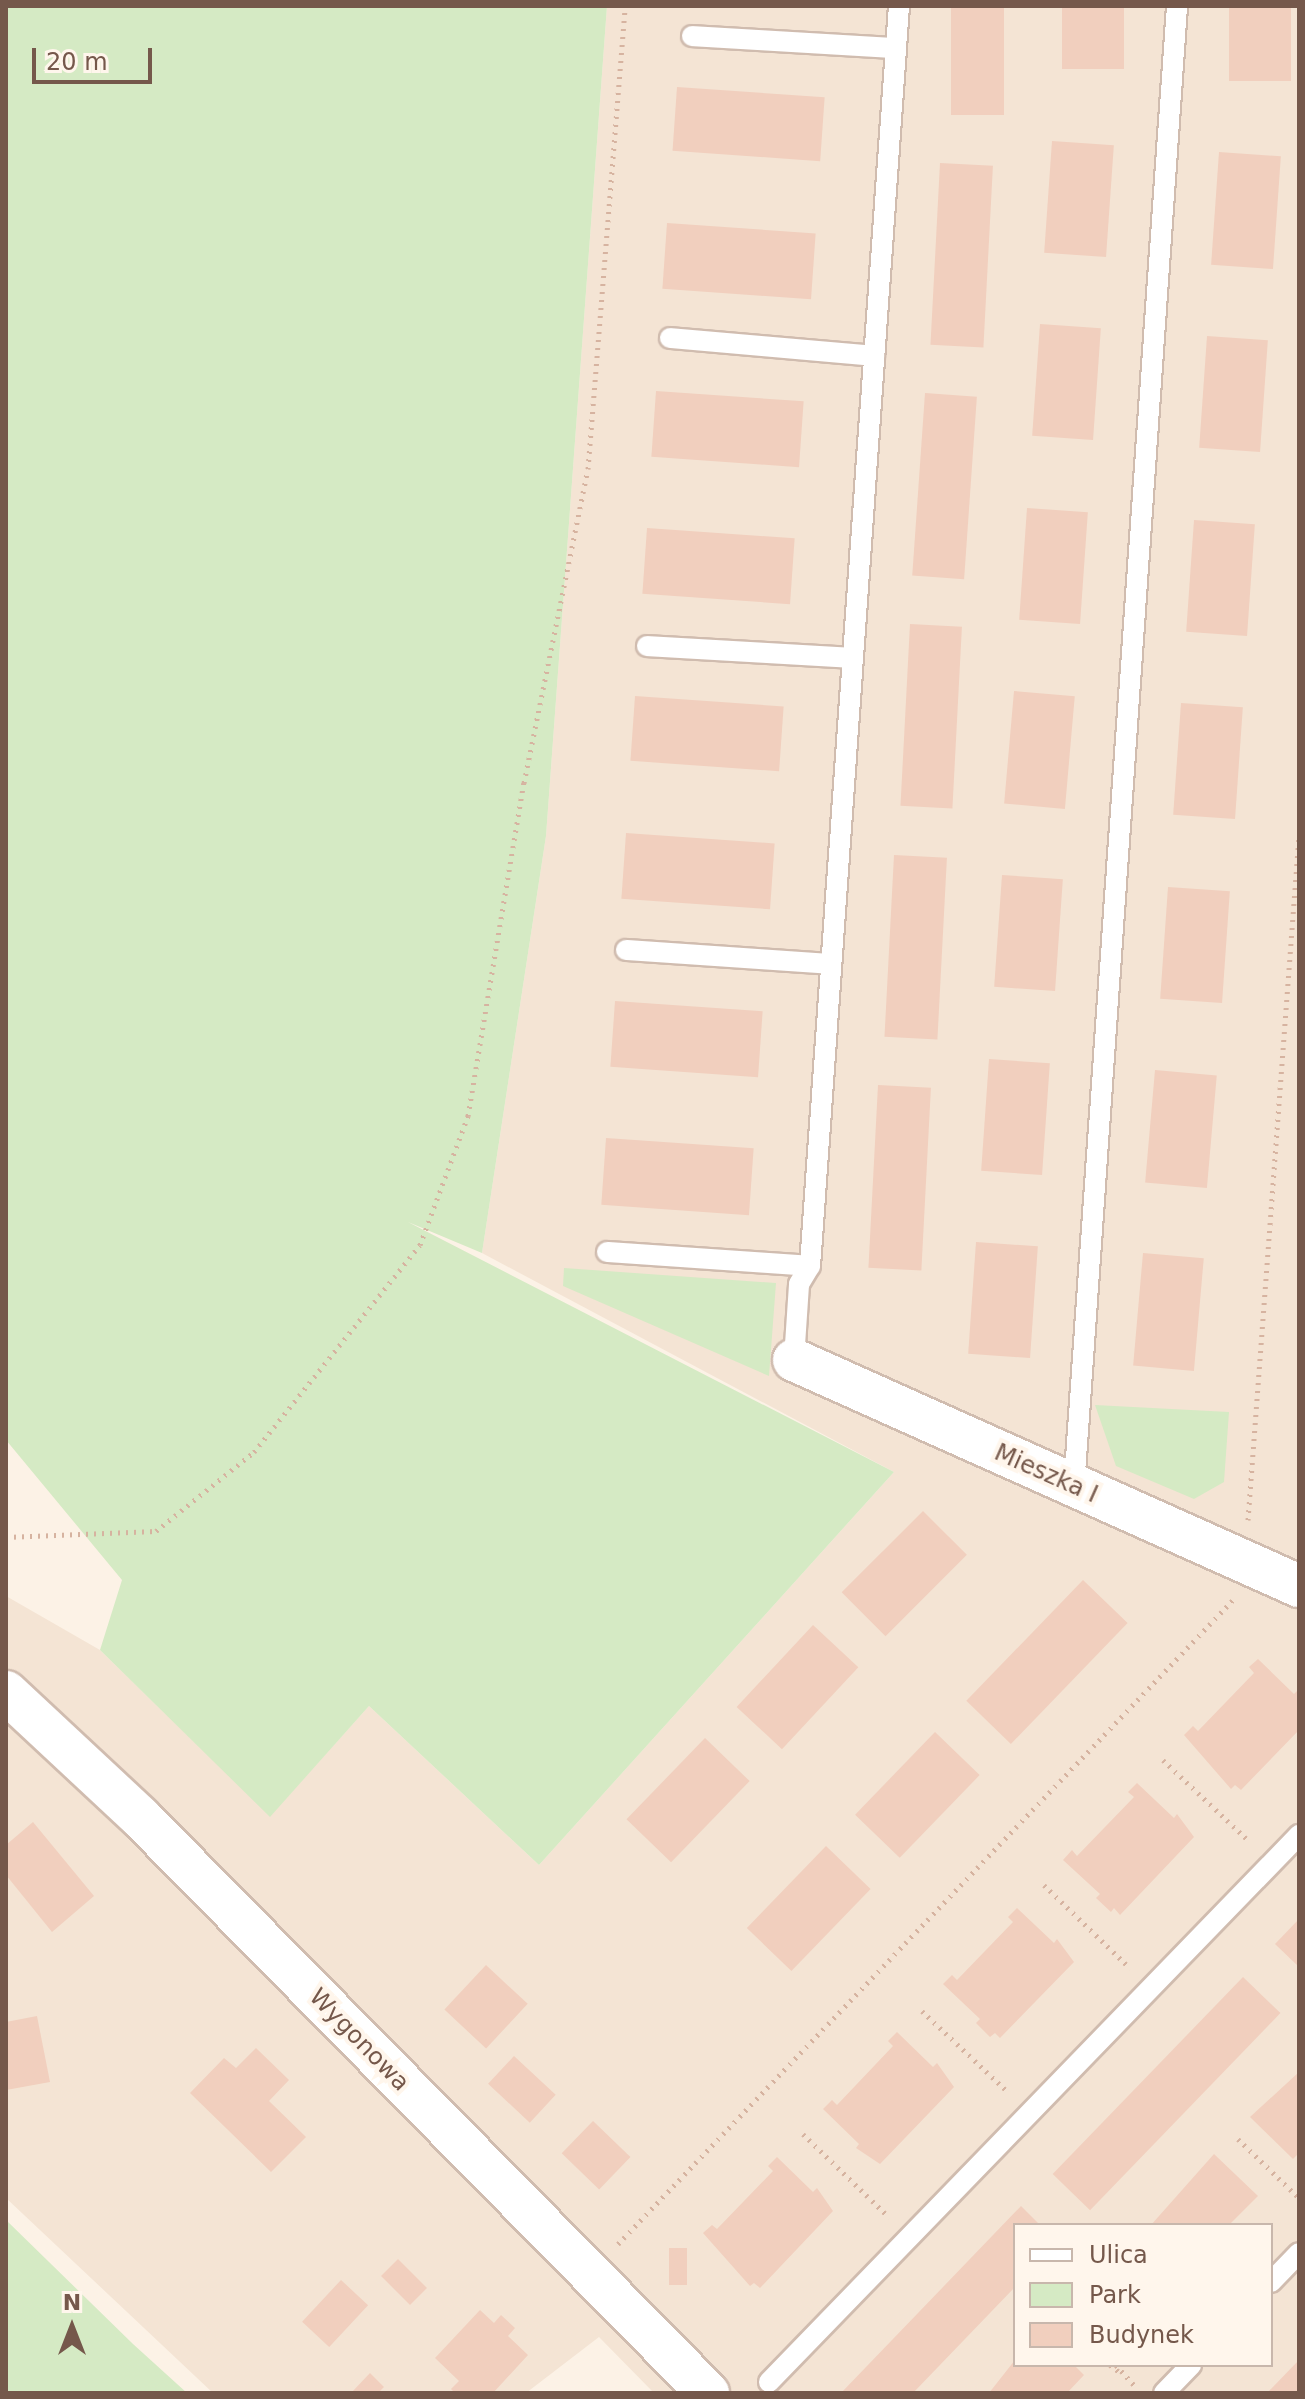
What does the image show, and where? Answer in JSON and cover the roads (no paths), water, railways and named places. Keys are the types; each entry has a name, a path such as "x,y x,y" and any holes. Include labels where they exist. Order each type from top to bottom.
{"street":[{"name":"Mieszka I","path":"794,1360 1299,1586"},
{"name":"Wygonowa","path":"6,1692 140,1817 708,2393"}],"lane":[{"path":"794,1360 799,1284 810,1266 899,6"},
{"path":"1074,1487 1177,6"},
{"path":"692,36 896,48"},
{"path":"670,338 874,356"},
{"path":"647,646 853,658"},
{"path":"626,950 831,964"},
{"path":"607,1252 810,1266"},
{"path":"769,2382 1299,1835"},
{"path":"1273,2280 1299,2253"},
{"path":"1164,2393 1189,2367"}]}
